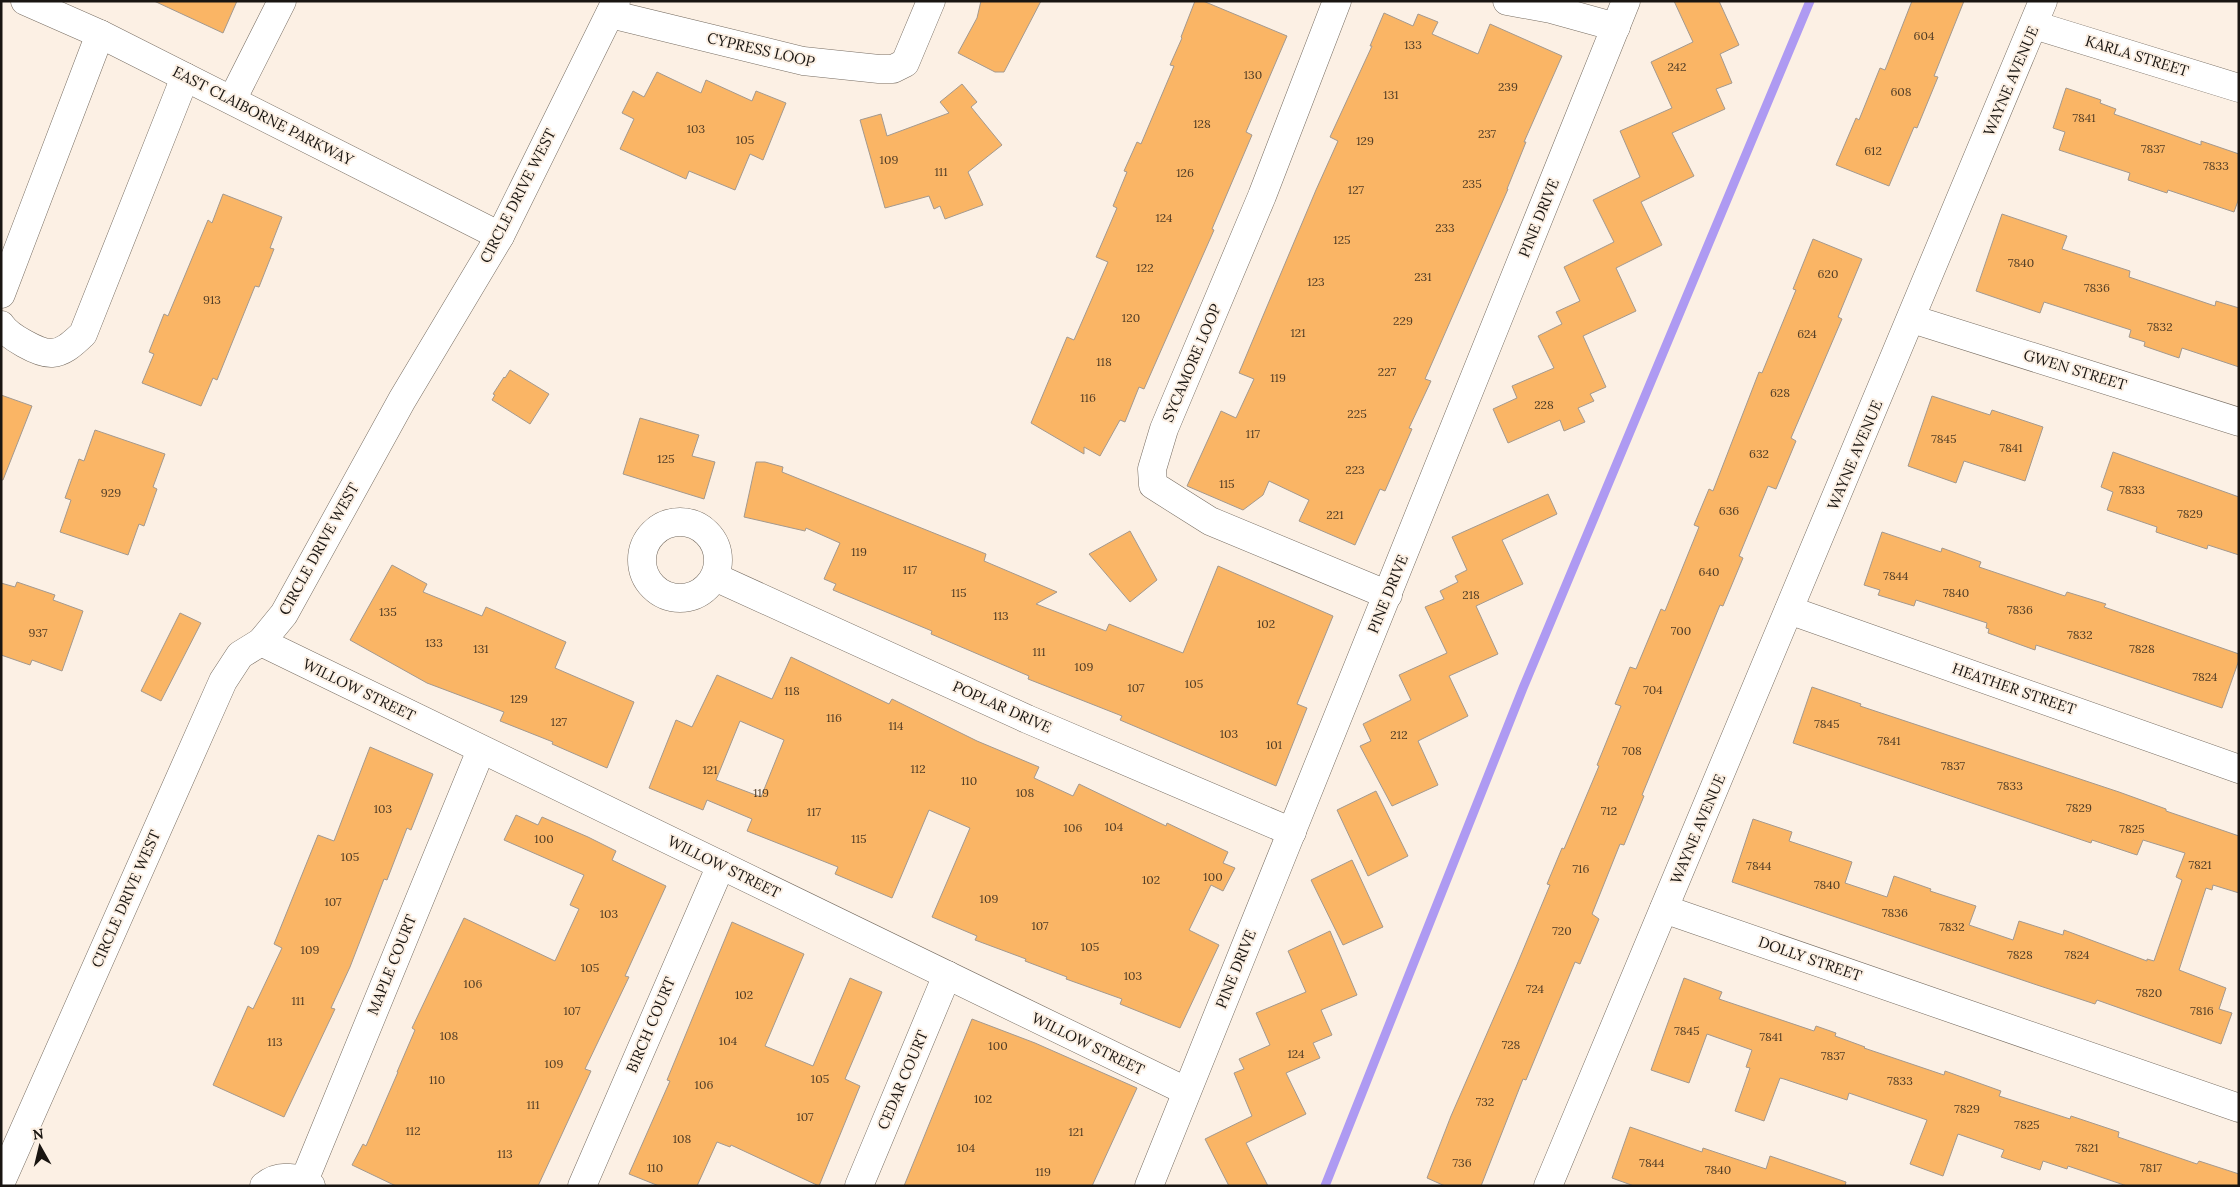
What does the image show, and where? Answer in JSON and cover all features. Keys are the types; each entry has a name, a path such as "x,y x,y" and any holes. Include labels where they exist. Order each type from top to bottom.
{"street":[{"name":"EAST CLAIBORNE PARKWAY","path":"25,1 100,34 500,236"},
{"path":"232,100 282,1"},
{"name":"CYPRESS LOOP","path":"613,7 803,61 879,69 893,68 905,63 931,1"},
{"name":"SYCAMORE LOOP","path":"1337,1 1262,196 1164,429 1152,469 1153,485 1210,521 1388,595"},
{"path":"1507,1 1551,9 1616,27"},
{"name":"PINE DRIVE","path":"1149,1186 1626,1"},
{"name":"CIRCLE DRIVE WEST","path":"1,1182 222,681 240,655 261,642 284,614 402,400 500,236 613,7"},
{"name":"KARLA STREET","path":"2039,13 2239,88"},
{"name":"WAYNE AVENUE","path":"1664,908 2039,13"},
{"path":"1,294 100,34"},
{"path":"1,325 6,332 19,342 51,354 66,349 83,334 185,77"},
{"name":"GWEN STREET","path":"1912,319 2239,422"},
{"name":"POPLAR DRIVE","path":"715,577 1027,719 1292,832"},
{"name":"HEATHER STREET","path":"1790,610 2239,769"},
{"name":"WILLOW STREET","path":"261,642 1186,1091"},
{"name":"MAPLE COURT","path":"264,1186 278,1179 291,1177 308,1183 481,750"},
{"name":"BIRCH COURT","path":"582,1186 721,865"},
{"path":"1548,1186 1664,908"},
{"name":"DOLLY STREET","path":"1664,908 2239,1108"},
{"name":"CEDAR COURT","path":"859,1186 947,975"}],"building":[{"path":"154,1 237,1 223,33"},
{"path":"981,1 1041,1 1004,72 995,72 958,53 977,18"},
{"path":"1195,1 1203,1 1287,36 1246,132 1252,135 1212,229 1214,230 1144,389 1139,387 1125,422 1120,420 1100,456 1084,447 1084,454 1031,423 1067,337 1074,340 1108,262 1096,257 1117,208 1113,206 1127,172 1124,171 1137,142 1141,144 1174,66 1170,65"},
{"path":"1674,1 1719,1 1739,45 1720,54 1732,83 1716,89 1725,109 1672,133 1694,176 1641,202 1662,245 1616,268 1636,311 1583,336 1606,387 1590,394 1594,401 1578,408 1585,422 1564,431 1560,420 1508,443 1493,409 1517,398 1512,386 1554,368 1538,336 1562,324 1556,312 1580,301 1564,267 1614,242 1593,200 1640,177 1620,131 1672,108 1651,62 1693,42"},
{"path":"1912,1 1964,1 1934,76 1938,77 1917,128 1914,127 1889,186 1836,165 1856,118 1859,120 1880,68 1885,70"},
{"path":"1384,13 1413,26 1418,14 1438,22 1432,34 1478,54 1490,24 1562,56 1524,142 1526,142 1508,189 1425,379 1431,381 1409,428 1412,429 1385,491 1380,489 1355,545 1299,521 1309,500 1269,481 1263,495 1243,510 1187,486 1221,411 1236,418 1254,379 1239,373 1338,141 1330,137 1372,46 1370,46"},
{"path":"657,72 701,93 706,80 752,101 756,91 786,103 763,160 750,154 735,190 689,171 686,179 620,149 634,119 622,113 633,91 644,97"},
{"path":"962,84 977,102 971,107 1002,145 968,172 983,205 945,219 940,206 934,209 929,196 885,208 860,120 881,114 887,136 949,113 940,102"},
{"path":"2066,88 2101,100 2100,103 2116,109 2114,114 2201,145 2201,141 2239,154 2239,198 2234,212 2168,190 2167,193 2128,180 2130,173 2059,150 2065,132 2053,128"},
{"path":"223,194 282,217 270,248 274,249 259,287 255,286 217,380 213,378 201,406 142,383 154,354 149,352 164,314 168,316 208,220 212,223"},
{"path":"2002,214 2067,236 2062,249 2130,271 2129,277 2215,306 2216,301 2239,308 2239,367 2182,348 2179,358 2144,346 2145,342 2129,337 2131,330 2044,302 2040,313 1976,291"},
{"path":"1813,239 1862,259 1838,317 1842,319 1791,438 1796,441 1776,489 1768,486 1739,556 1743,558 1723,606 1720,605 1642,795 1644,796 1624,845 1620,844 1592,914 1599,919 1580,964 1575,962 1526,1080 1523,1079 1481,1186 1445,1186 1427,1178 1451,1116 1550,885 1547,884 1562,848 1564,849 1599,766 1597,765 1621,706 1615,704 1630,667 1636,669 1661,609 1665,611 1699,527 1694,525 1709,489 1713,491 1759,372 1762,373 1796,290 1793,289"},
{"path":"510,370 549,394 530,424 492,400 495,395 493,394"},
{"path":"1,395 32,406 3,480 1,480"},
{"path":"1932,396 1990,415 1992,410 2043,427 2025,481 1964,461 1956,483 1908,466"},
{"path":"640,418 699,435 692,456 715,462 704,499 623,474"},
{"path":"95,430 165,454 153,487 157,489 144,526 139,524 128,555 60,532 71,500 65,498 79,459 84,461"},
{"path":"2113,452 2239,497 2239,555 2208,545 2207,549 2156,532 2157,527 2107,510 2113,492 2101,487"},
{"path":"756,462 765,462 783,467 782,472 986,554 984,561 1057,592 1036,604 1106,631 1109,624 1183,653 1218,566 1333,616 1297,704 1307,708 1276,786 1120,720 1122,716 1028,679 1029,676 931,634 932,631 833,590 836,584 824,579 840,543 806,528 805,531 744,517"},
{"path":"1548,494 1557,514 1502,540 1523,584 1476,606 1498,654 1449,676 1468,716 1418,741 1438,785 1392,806 1360,746 1371,741 1363,724 1411,700 1399,675 1447,653 1425,607 1444,599 1440,591 1458,582 1455,576 1467,570 1452,537"},
{"path":"1130,531 1157,580 1130,602 1089,554"},
{"path":"1882,532 1941,552 1942,548 1981,562 1979,567 2065,596 2067,592 2106,604 2104,607 2239,654 2239,660 2222,708 2036,645 2035,650 1988,633 1987,623 1916,600 1914,606 1878,595 1880,590 1864,585"},
{"path":"392,565 427,584 423,592 482,616 486,607 566,642 555,668 634,702 607,768 552,744 553,742 500,721 504,712 427,683 350,640"},
{"path":"17,582 55,595 53,600 83,611 62,671 32,660 30,665 1,655 1,583 15,587"},
{"path":"180,613 201,623 161,701 141,691"},
{"path":"791,657 889,704 892,699 977,741 1039,767 1034,778 1073,796 1079,784 1166,826 1167,823 1228,852 1223,863 1235,868 1223,891 1211,885 1189,930 1219,945 1180,1028 1120,1004 1122,999 1066,979 1067,977 1025,961 1026,959 975,940 977,936 932,917 970,828 929,810 892,898 835,874 838,867 747,831 752,819 707,800 703,810 649,788 676,720 692,727 717,675 772,699","holes":["740,721 784,740 761,797 716,780"]},
{"path":"1812,687 1861,704 1860,706 2119,792 2166,809 2166,811 2239,836 2239,893 2213,885 2212,890 2206,888 2179,970 2226,988 2219,1009 2232,1013 2221,1044 2097,1000 2095,1004 1732,882 1753,819 1792,832 1789,841 1852,862 1845,883 1887,897 1894,876 1931,889 1930,891 1976,906 1969,925 2013,940 2019,921 2063,935 2064,930 2147,961 2147,959 2154,961 2182,880 2176,877 2185,853 2143,840 2137,855 2092,840 2091,843 1793,743"},
{"path":"370,747 433,774 411,830 407,828 387,880 384,879 350,967 331,1008 335,1009 284,1117 213,1085 248,1006 253,1009 282,948 274,944 318,835 334,841"},
{"path":"1376,791 1408,856 1368,876 1337,810"},
{"path":"516,815 538,825 542,817 588,837 616,851 612,860 666,886 625,976 629,977 585,1069 591,1071 538,1186 396,1186 352,1165 363,1144 366,1146 415,1030 412,1028 464,918 555,961 579,909 570,905 584,875 504,840"},
{"path":"1352,860 1383,927 1343,945 1311,880"},
{"path":"732,922 804,954 765,1046 813,1066 850,978 882,992 845,1079 860,1086 819,1186 731,1145 730,1147 717,1142 697,1186 659,1186 629,1174 670,1081 667,1080"},
{"path":"1330,931 1357,995 1321,1010 1332,1035 1313,1043 1320,1058 1286,1073 1306,1114 1246,1143 1268,1186 1229,1186 1205,1139 1252,1116 1234,1073 1244,1069 1239,1059 1270,1045 1256,1013 1306,992 1288,951"},
{"path":"1684,978 1722,992 1719,999 1814,1031 1816,1026 1836,1033 1835,1036 1864,1048 1944,1075 1945,1071 2001,1091 1999,1096 2070,1119 2071,1116 2119,1132 2118,1137 2197,1164 2199,1161 2239,1174 2239,1186 2127,1186 2068,1166 2067,1169 2043,1161 2040,1170 2001,1157 2004,1150 1958,1134 1943,1176 1910,1164 1927,1120 1849,1093 1847,1100 1780,1078 1764,1121 1735,1111 1750,1068 1746,1067 1752,1050 1707,1034 1689,1083 1651,1070"},
{"path":"972,1019 1035,1043 1137,1088 1092,1186 904,1186"},
{"path":"1630,1127 1702,1152 1703,1148 1766,1169 1770,1156 1846,1182 1845,1186 1634,1186 1612,1178"}],"waterway":[{"path":"1325,1186 1523,688 1810,1"}]}
